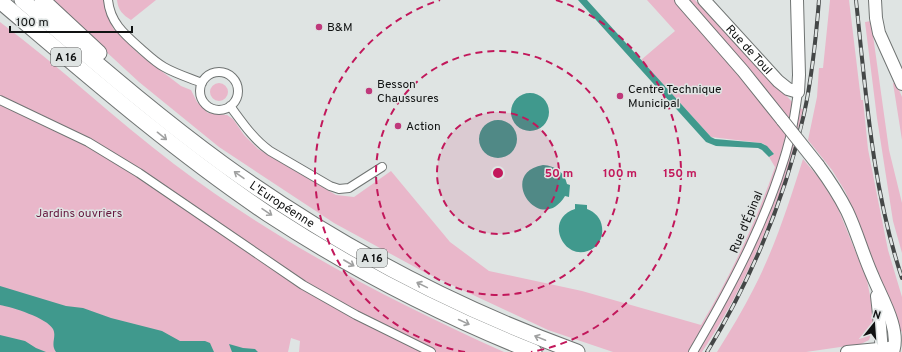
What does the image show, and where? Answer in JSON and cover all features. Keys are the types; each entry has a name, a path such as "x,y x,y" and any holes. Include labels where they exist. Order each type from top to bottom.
{"highway":[{"name":"L'Européenne","path":"22,0 147,106 204,150 304,218 358,251 419,284 529,334 577,352"},
{"path":"42,0 109,62 147,106"},
{"name":"L'Européenne","path":"0,1 181,152 280,221 363,271 432,307 534,352"},
{"path":"0,15 66,66 131,111"}],"street":[{"path":"108,0 110,13 117,27 136,44 166,68 202,83"},
{"path":"681,0 743,71 818,165 837,193 847,212 872,277 885,302 893,329 897,350 847,352"},
{"name":"Rue de Toul","path":"704,0 778,82 788,89 798,92"},
{"path":"797,0 798,92"},
{"path":"875,0 879,33 902,84"},
{"path":"216,73 224,74 231,78 236,84 237,92 235,100 225,109 216,110 206,105 200,94 202,83 209,75 216,73"},
{"name":"Rue d'Épinal","path":"693,352 729,287 768,204 789,141 798,92"},
{"path":"0,100 100,149 139,173 297,281 356,315 430,352"},
{"path":"230,106 250,133 266,148 330,186 339,189 349,188 382,167"},
{"path":"872,277 879,308 881,350"}],"green space":[{"path":"50,0 104,0 113,28 139,54 181,86 191,90 197,102 208,113 227,115 233,119 244,135 258,149 336,195 354,197 391,171 450,242 489,271 582,291 701,325 733,267 751,228 775,167 769,157 774,154 761,143 711,137 641,60 675,31 647,0 695,0 798,108 803,109 785,177 769,222 739,289 702,352 613,352 548,330 424,272 334,223 219,147 139,82"},
{"path":"117,0 156,0 131,20 121,12 118,7"},
{"path":"830,0 849,0 861,100 863,100 868,149 888,250 902,297 902,332 897,326 856,216 845,191 832,170 808,140 817,97 819,68 823,68"},
{"path":"871,21 889,150 902,203 902,253 893,221 877,118 865,22"},
{"name":"Jardins ouvriers","path":"0,22 130,129 212,192 292,243 334,267 418,312 504,352 299,352 300,341 291,338 288,352 0,352"},
{"path":"215,83 223,83 228,88 226,99 223,101 215,101 210,96 210,88"},
{"path":"893,83 896,83 902,97 902,140"},
{"path":"803,159 819,178 837,206 867,280 875,321 869,340 861,344 806,352 717,352 732,328 769,257"}],"shaded area":[{"path":"578,0 587,0 711,137 715,139 761,143 767,146 774,154 769,157 758,148 716,146 706,142"},
{"path":"526,93 534,93 544,98 548,105 548,119 544,126 534,131 526,131 516,126 514,123 511,116 511,108 516,98 519,96"},
{"path":"494,120 502,120 512,125 516,132 516,146 512,153 502,158 494,158 484,153 482,150 479,143 479,135 484,125 487,123"},
{"path":"543,165 559,170 564,176 567,184 570,185 569,197 565,196 555,207 544,210 535,206 527,199 523,189 523,179 529,170"},
{"path":"575,204 587,205 587,209 597,216 601,224 602,235 599,243 595,247 585,252 575,251 567,247 562,240 559,231 560,223 565,215 575,209"},
{"path":"0,286 66,306 83,308 111,318 162,331 180,341 205,341 210,343 214,352 56,352 54,349 53,329 37,317 0,305"},
{"path":"0,335 25,341 46,352 0,352"},
{"path":"229,344 243,348 255,349 258,352 232,352"}],"railway":[{"path":"707,352 752,267 777,207 787,177 807,100 817,29 819,0"},
{"path":"856,0 867,105 877,175 892,244 902,278"}],"place":[{"name":"B&M","path":"319,27"},
{"name":"Besson Chaussures","path":"369,91"},
{"name":"Centre Technique Municipal","path":"620,96"},
{"name":"Action","path":"398,126"}]}
